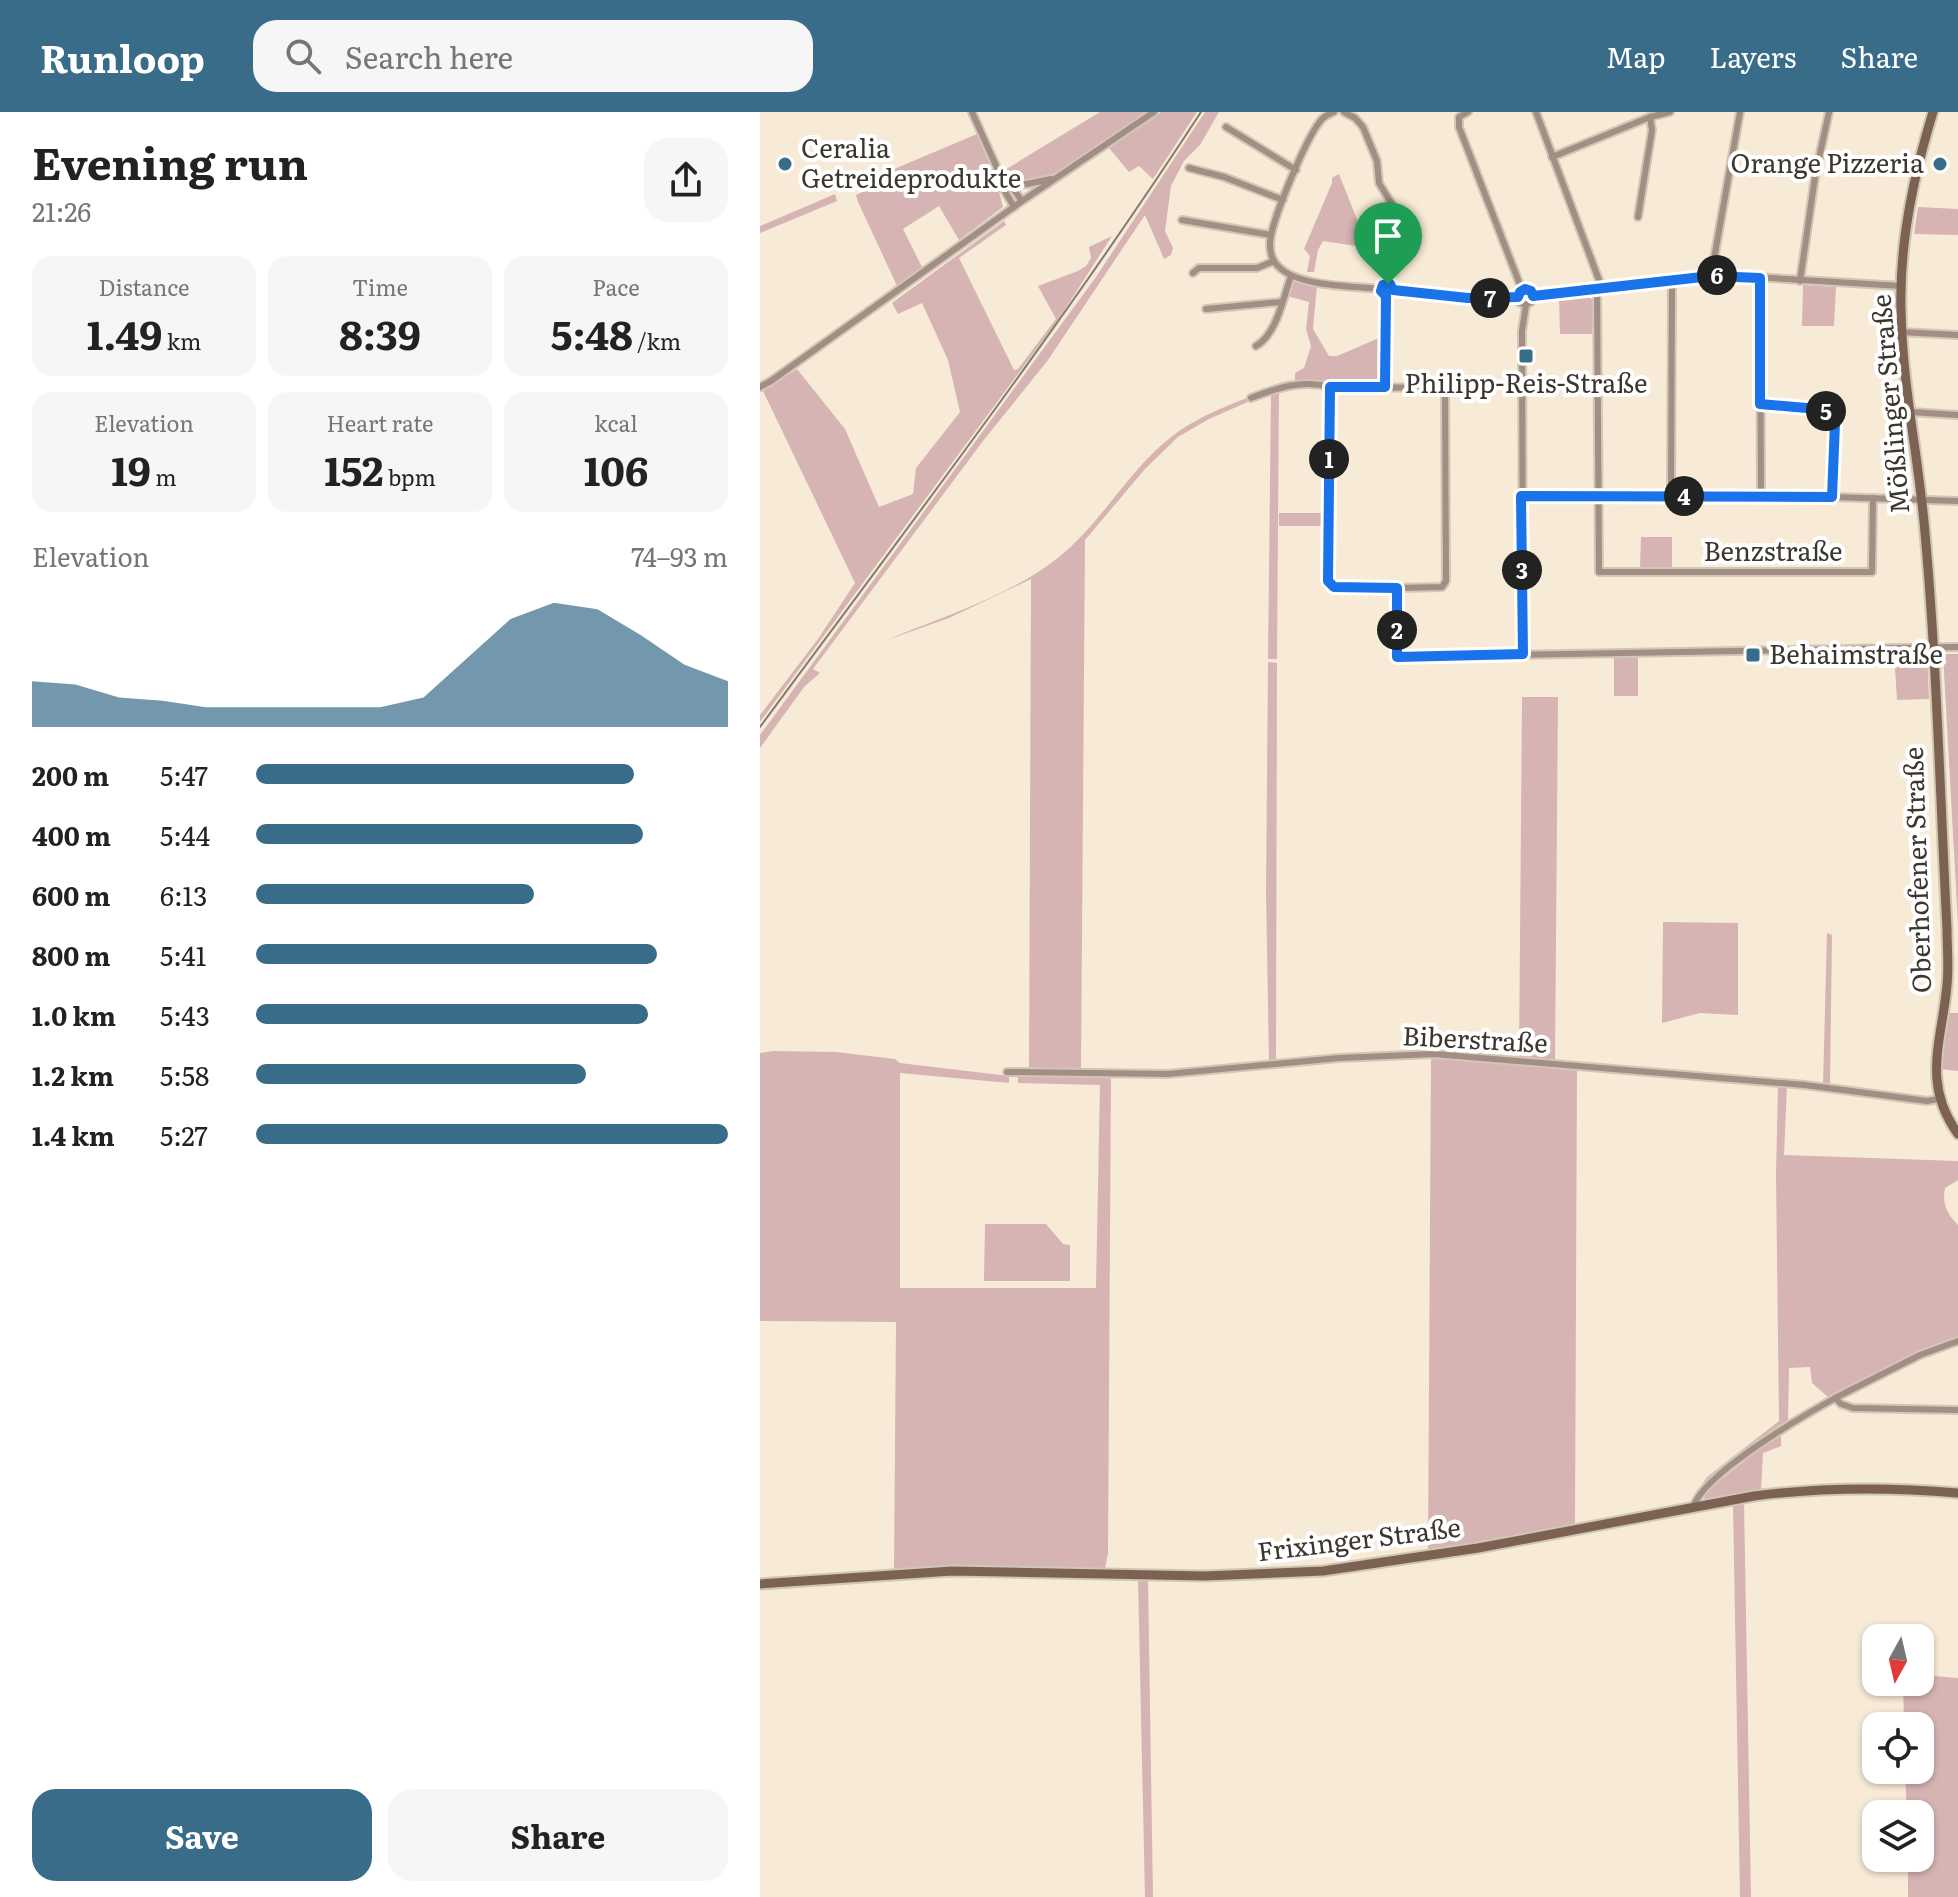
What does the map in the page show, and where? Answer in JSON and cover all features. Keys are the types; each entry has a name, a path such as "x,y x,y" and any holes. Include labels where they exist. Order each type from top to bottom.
{"street":[{"path":"972,112 1014,207"},
{"path":"760,387 1022,201 1154,112"},
{"path":"1314,112 1324,118"},
{"path":"1334,112 1324,118 1283,200 1271,235 1274,261 1291,276 1303,280 1384,286 1393,290 1468,298 1518,297"},
{"path":"1344,112 1363,127 1377,161 1377,178 1394,205 1395,219 1384,286 1385,387"},
{"path":"1468,112 1459,117 1459,127 1522,290"},
{"path":"1536,112 1600,289 1598,497"},
{"path":"1552,157 1650,117 1670,112"},
{"path":"1711,276 1740,112"},
{"path":"1800,281 1813,189 1829,112"},
{"name":"Mößlinger Straße","path":"1932,646 1922,500 1901,332 1901,286 1915,181 1933,112"},
{"path":"1638,217 1652,130 1650,117"},
{"path":"1226,127 1296,170"},
{"path":"997,168 1022,201"},
{"path":"1189,168 1224,177 1283,200"},
{"path":"1009,182 1027,184 1058,177"},
{"path":"1182,220 1271,235"},
{"path":"1193,273 1199,268 1257,268 1274,261"},
{"path":"1256,346 1267,338 1291,276"},
{"path":"1533,296 1711,276 1901,286"},
{"path":"1760,278 1761,497"},
{"path":"1671,496 1672,281"},
{"path":"1386,296 1393,290"},
{"path":"1522,290 1531,291 1533,296 1526,305 1522,331 1523,654"},
{"path":"1522,290 1518,297 1520,303 1526,305"},
{"path":"1206,309 1281,302"},
{"path":"1901,332 1958,335"},
{"path":"1251,398 1285,385 1301,384 1445,388 1446,581 1442,587 1334,587 1328,581 1330,387"},
{"path":"1760,404 1818,409 1832,416 1835,423 1832,497"},
{"path":"1911,412 1958,415"},
{"path":"1521,496 1832,497 1958,501"},
{"name":"Benzstraße","path":"1598,497 1599,572 1872,572 1873,498"},
{"path":"1397,588 1397,657 1958,647"},
{"name":"Oberhofener Straße","path":"1932,646 1947,929 1947,983 1935,1071 1939,1099 1958,1134"},
{"name":"Biberstraße","path":"1007,1072 1168,1074 1339,1058 1434,1054 1805,1085 1927,1101 1939,1099"},
{"path":"1692,1509 1701,1492 1783,1429 1835,1398 1920,1355 1958,1341"},
{"path":"1835,1398 1853,1408 1958,1410"},
{"name":"Frixinger Straße","path":"760,1584 952,1571 1205,1576 1323,1571 1392,1562 1754,1496 1823,1488 1958,1493"}],"shaded area":[{"path":"1100,112 1147,112 1085,156 1048,176 1017,182 1003,171"},
{"path":"1161,112 1197,112 1153,179 1139,166 1129,172 1109,148"},
{"path":"1205,112 1219,112 1200,145 1184,161 1171,186 1165,231 1173,248 1171,255 1164,259 1145,215 1048,360 983,441 813,669 820,673 804,687 760,748 760,735 1096,277"},
{"path":"977,134 995,176 1003,207 959,240 939,206 903,229 923,269 898,288 858,202 856,195 864,191 861,183"},
{"path":"1339,174 1360,227 1357,246 1323,241 1314,272 1307,272 1310,256 1304,249 1332,178"},
{"path":"835,194 837,201 760,233 760,226"},
{"path":"1918,207 1958,209 1958,235 1914,234"},
{"path":"1004,221 1006,225 959,258 1014,370 1018,369 1056,319 1038,286 1086,266 1091,258 1089,247 1112,236 1058,320 760,722 760,715 818,639 855,583 763,391 797,369 845,429 879,507 913,494 916,468 960,412 948,360 922,303 898,314 892,303"},
{"path":"1293,279 1317,285 1313,329 1329,356 1337,356 1379,338 1378,383 1295,380 1295,373 1304,368 1311,346 1306,329 1309,302 1287,296"},
{"path":"1803,285 1836,287 1834,326 1802,326"},
{"path":"1588,295 1594,302 1592,334 1560,334 1559,298"},
{"path":"1279,390 1277,659 1268,659 1271,392"},
{"path":"1247,398 1250,401 1178,437 1145,469 1085,540 1081,1071 1029,1071 1031,579 949,618 884,641 975,605 1040,571 1089,528 1141,465 1171,437 1198,419"},
{"path":"1279,513 1325,513 1325,526 1279,526"},
{"path":"1641,537 1672,537 1672,567 1640,567"},
{"path":"1894,652 1927,652 1929,699 1897,700"},
{"path":"1943,654 1958,654 1958,924"},
{"path":"1614,657 1638,657 1638,696 1614,696"},
{"path":"1268,662 1277,663 1276,1062 1269,1063 1266,892"},
{"path":"1522,697 1558,697 1555,1062 1519,1059"},
{"path":"1663,922 1738,923 1738,1015 1700,1013 1662,1023"},
{"path":"1827,933 1832,935 1830,1086 1823,1085"},
{"path":"1948,1013 1958,1013 1958,1071 1941,1069"},
{"path":"836,1052 1009,1076 1009,1083 900,1073 900,1288 1096,1288 1100,1085 1018,1083 1018,1077 1111,1076 1108,1553 1105,1569 960,1567 894,1570 896,1322 760,1321 760,1053"},
{"path":"1431,1056 1577,1068 1575,1527 1428,1552"},
{"path":"1778,1084 1787,1085 1784,1155 1958,1161 1958,1180 1945,1188 1944,1199 1948,1213 1958,1225 1958,1337 1829,1398 1812,1383 1810,1367 1789,1368 1788,1421 1699,1489 1707,1477 1779,1421"},
{"path":"985,1224 1046,1224 1063,1244 1070,1245 1070,1281 984,1281"},
{"path":"1781,1432 1781,1446 1763,1453 1761,1490 1705,1502 1704,1493"},
{"path":"1744,1501 1751,1897 1740,1897 1733,1505"},
{"path":"1138,1578 1148,1579 1153,1897 1145,1897"},
{"path":"1934,1676 1958,1678 1958,1897 1908,1897 1908,1872 1934,1872 1934,1800 1906,1800 1906,1784 1934,1784 1934,1712 1904,1712 1903,1696 1934,1696"}],"railway":[{"path":"760,727 1040,346 1201,112"}],"place":[{"name":"Ceralia Getreideprodukte","path":"785,164"},
{"name":"Orange Pizzeria","path":"1940,164"},
{"name":"Philipp-Reis-Straße","path":"1526,356"},
{"name":"Behaimstraße","path":"1753,655"}],"route":[{"path":"1711,276 1760,278 1760,404 1818,409 1832,416 1835,423 1832,497 1521,496 1523,654 1397,657 1397,588 1334,587 1328,581 1330,387 1385,387 1386,296 1381,289 1388,284 1393,290 1493,298 1518,297 1525,289 1531,291 1533,296 1711,276"}]}
